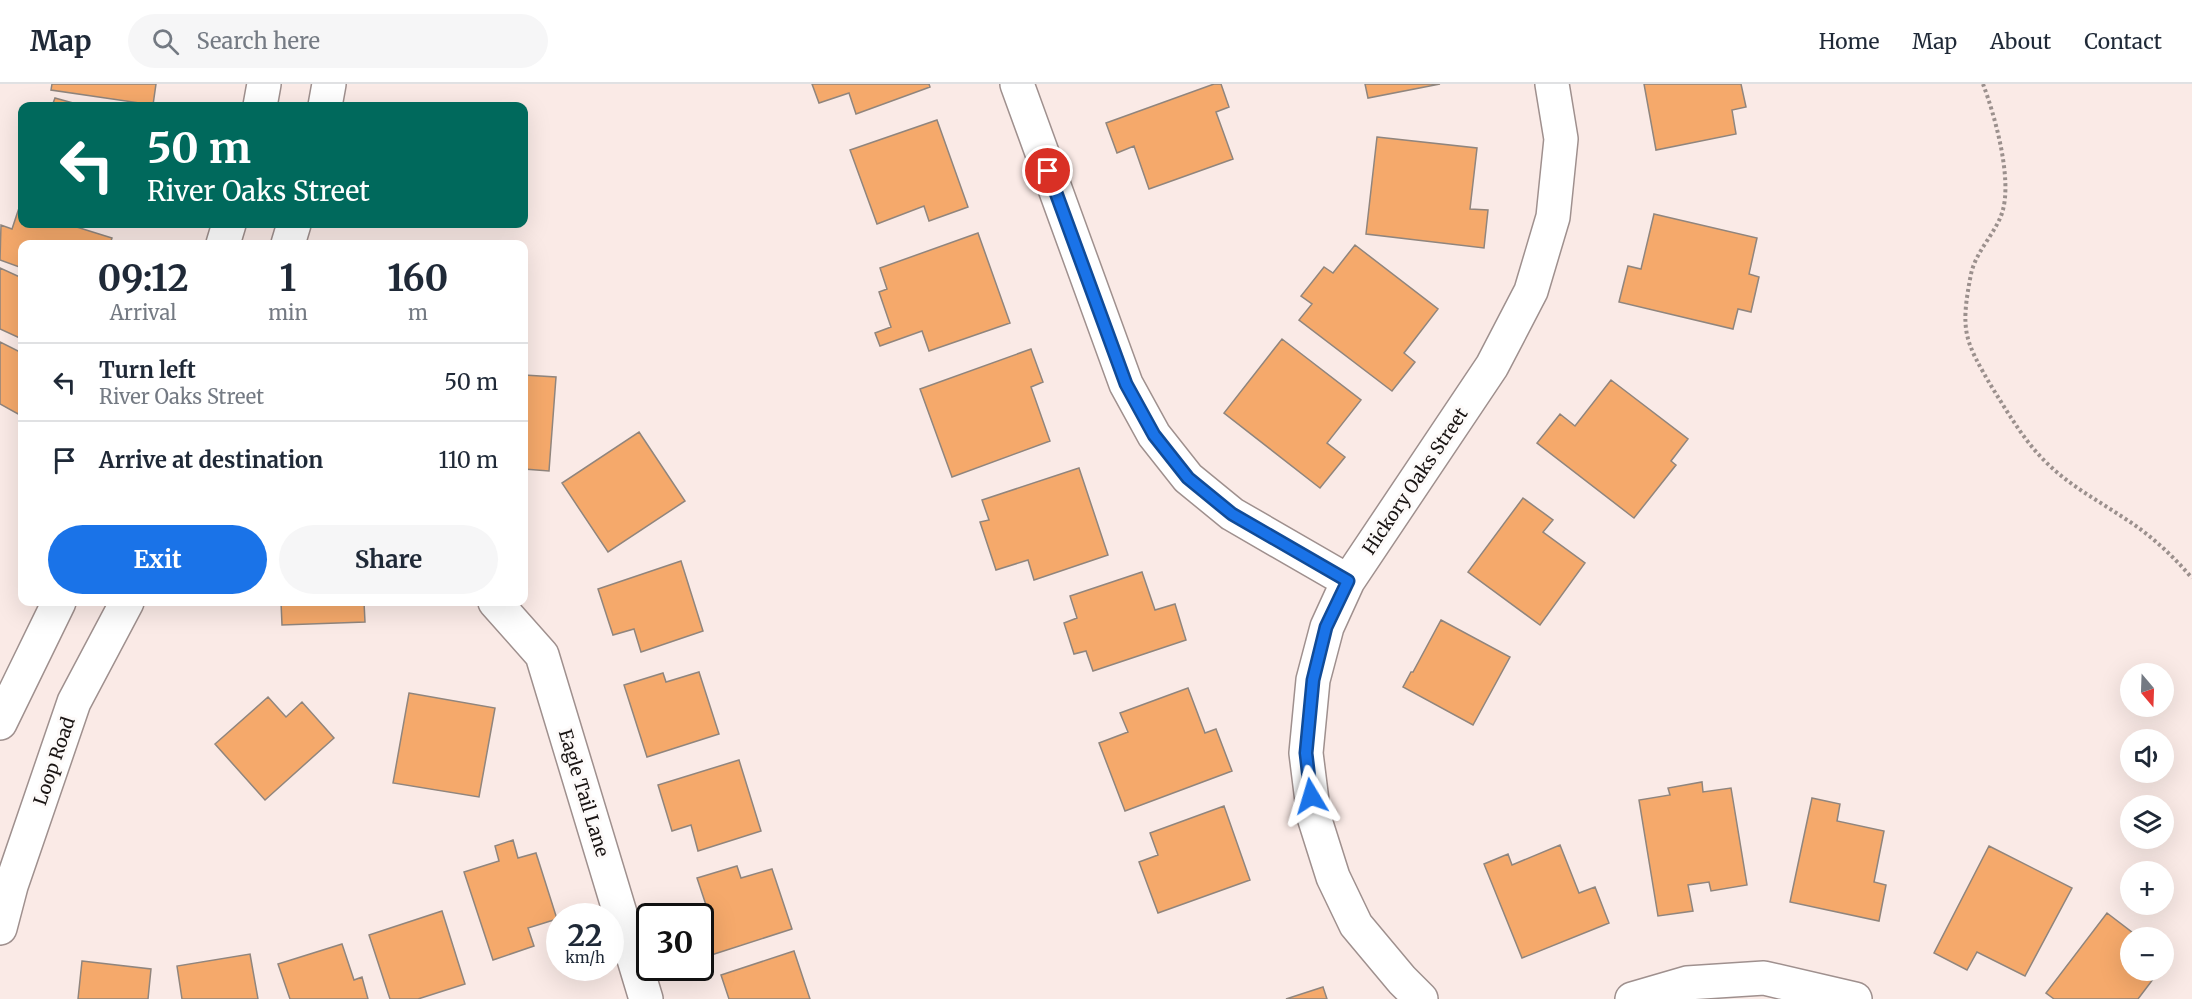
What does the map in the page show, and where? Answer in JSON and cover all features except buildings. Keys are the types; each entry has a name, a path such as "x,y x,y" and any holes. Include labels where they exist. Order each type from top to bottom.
{"street":[{"path":"261,102 264,84"},
{"path":"326,102 329,84"},
{"path":"1017,84 1126,384 1154,435 1188,478 1232,514 1348,581"},
{"name":"Hickory Oaks Street","path":"1421,999 1356,925 1333,877 1314,817 1306,753 1313,680 1326,627 1348,581 1492,366 1531,291 1553,217 1561,139 1552,84"},
{"path":"0,723 57,606"},
{"name":"Loop Road","path":"0,928 11,886 74,702 125,606"},
{"name":"Eagle Tail Lane","path":"499,606 542,655 646,999"},
{"path":"1632,999 1687,983 1764,978 1855,999"}],"path":[{"path":"1983,84 1997,128 2005,189 2002,213 1973,268 1964,308 1965,333 1974,356 2024,437 2049,466 2169,551 2192,578"}],"route":[{"path":"1048,171 1126,384 1154,435 1188,478 1232,514 1348,581 1326,627 1313,680 1306,753 1311,796"}]}
